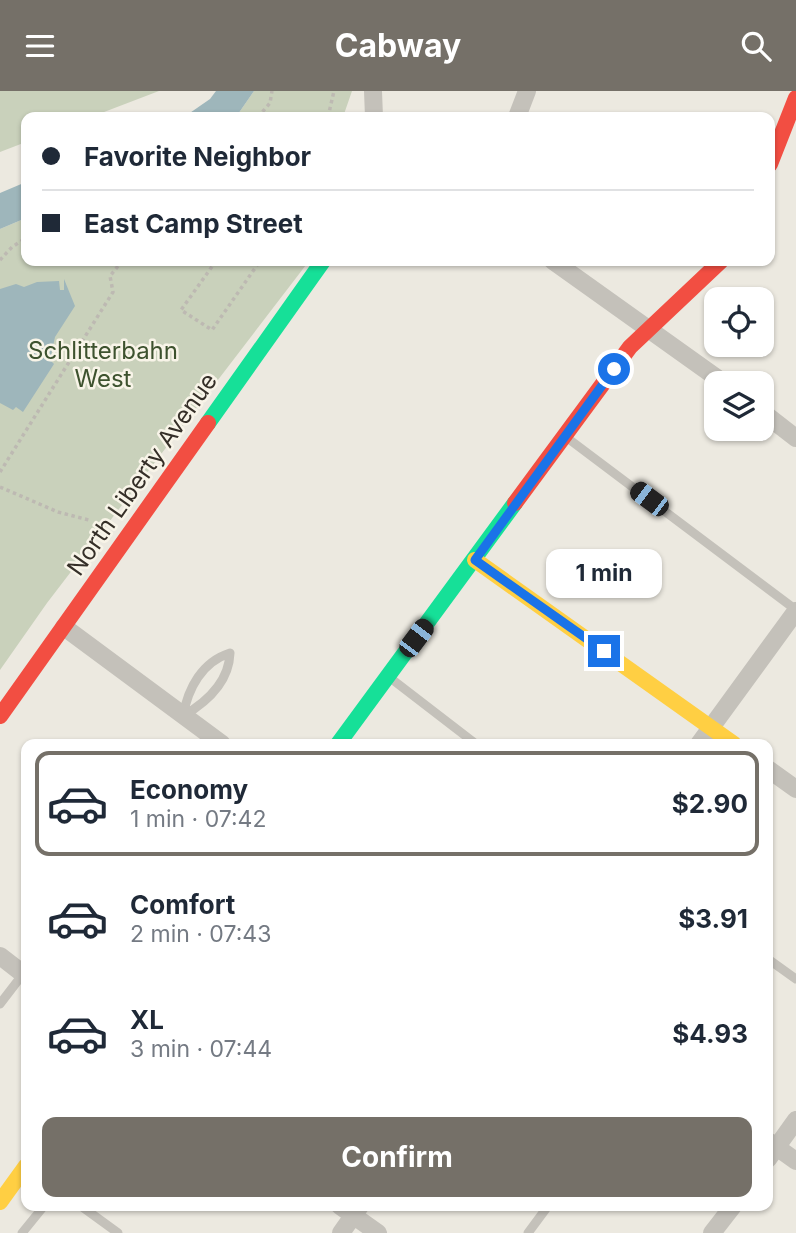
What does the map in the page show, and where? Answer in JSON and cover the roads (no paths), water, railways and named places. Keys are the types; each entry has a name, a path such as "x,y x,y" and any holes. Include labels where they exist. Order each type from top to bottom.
{"street":[{"path":"373,91 374,112"},
{"path":"519,112 527,91"},
{"path":"775,151 796,98"},
{"name":"North Liberty Avenue","path":"0,716 319,266"},
{"path":"560,266 708,371"},
{"path":"342,739 630,347 652,329 715,266"},
{"path":"774,421 796,438"},
{"path":"475,560 727,739"},
{"path":"703,739 796,611"},
{"path":"64,627 215,739"},
{"path":"773,773 796,789"},
{"path":"0,956 21,972"},
{"path":"773,1147 796,1120"},
{"path":"773,1150 796,1161"},
{"path":"0,1202 21,1173"},
{"path":"341,1233 350,1211"},
{"path":"353,1211 378,1233"},
{"path":"712,1233 729,1211"}],"lane":[{"path":"565,436 796,611"},
{"path":"230,653 226,676 204,703 184,716 187,692 205,668 220,656 230,653"},
{"path":"387,676 469,739"},
{"path":"773,963 796,979"},
{"path":"0,1004 21,980"},
{"path":"22,1233 40,1211"},
{"path":"88,1211 118,1233"},
{"path":"528,1233 544,1211"}],"water":[{"path":"216,91 254,91 239,112 191,112 210,99"},
{"path":"21,184 21,220 0,229 0,193"},
{"path":"64,279 75,306 55,337 50,360 54,364 23,412 16,407 13,410 0,403 0,289 16,284 24,287 37,282 59,281 60,290 64,290"}],"park label":[{"name":"Schlitterbahn West","path":"103,364"}]}
